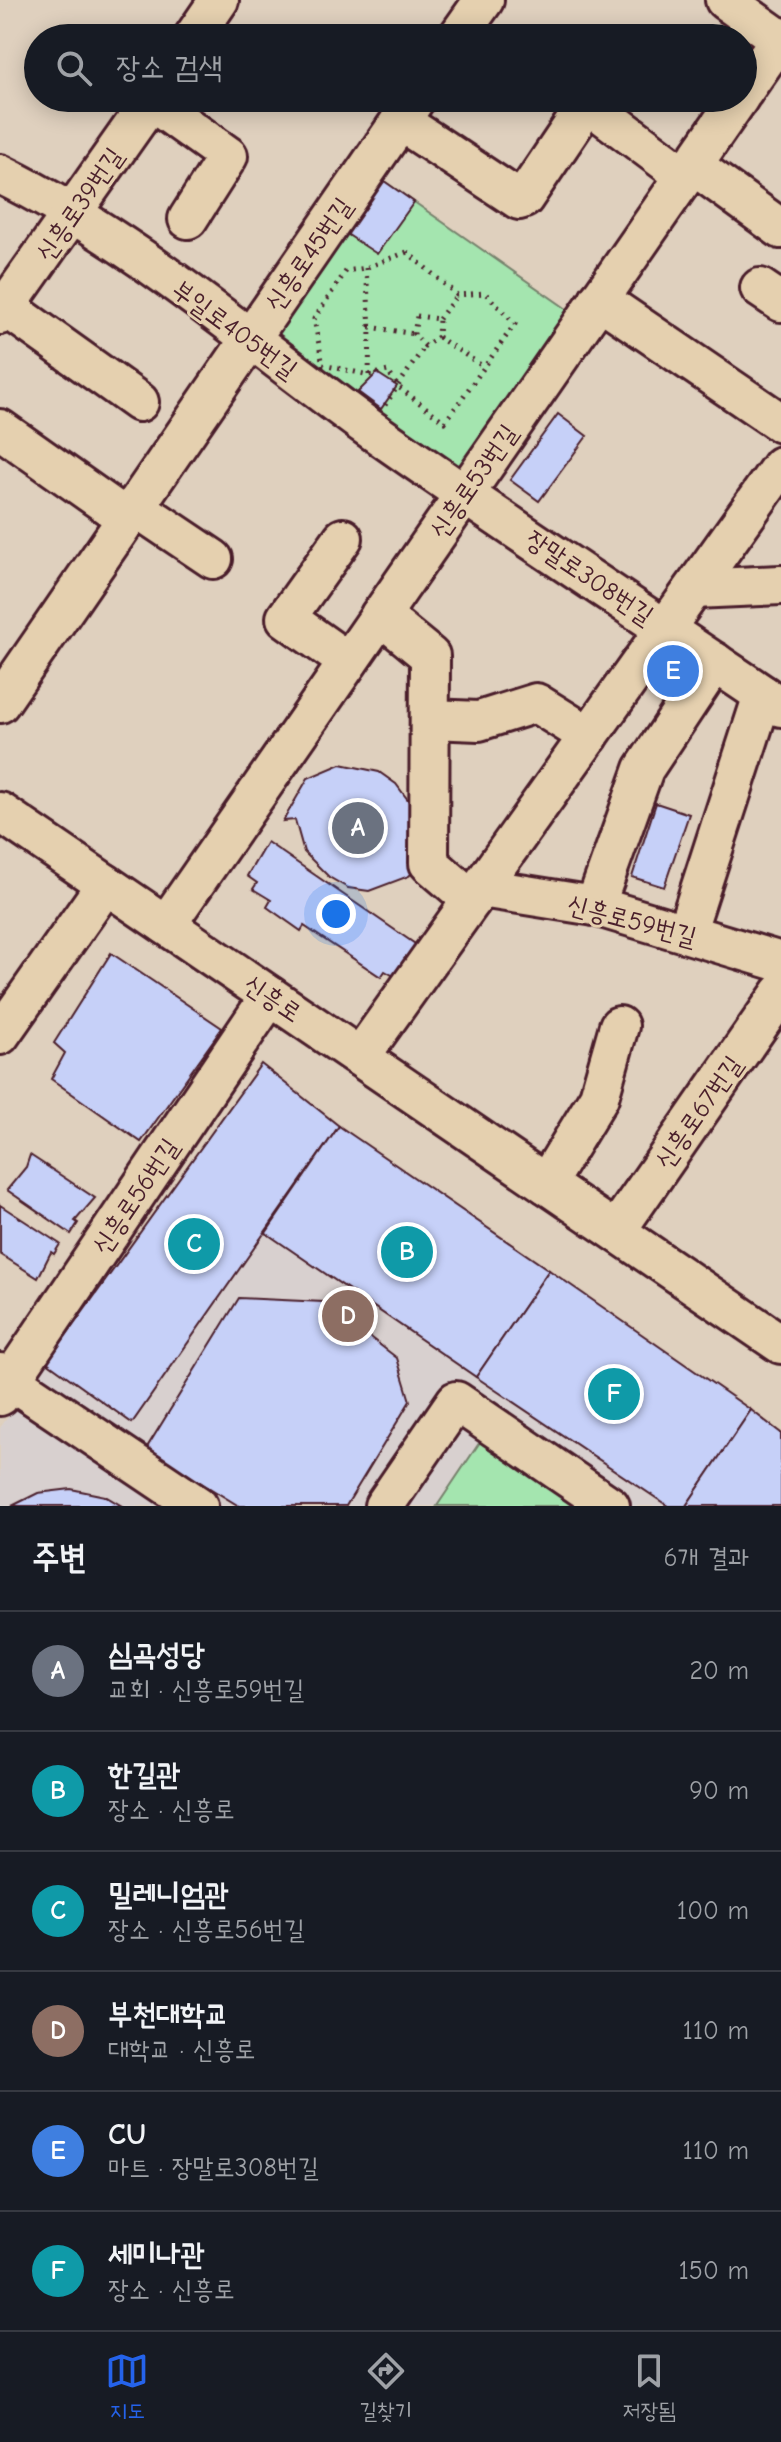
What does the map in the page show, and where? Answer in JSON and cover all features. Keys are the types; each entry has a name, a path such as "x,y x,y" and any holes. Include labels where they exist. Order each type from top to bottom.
{"street":[{"path":"203,24 219,0"},
{"path":"467,24 484,0"},
{"path":"725,0 781,39 757,72"},
{"name":"신흥로39번길","path":"139,402 3,311 144,112"},
{"name":"신흥로39번길","path":"168,112 228,156 188,219"},
{"name":"신흥로45번길","path":"0,703 406,112"},
{"name":"신흥로45번길","path":"412,112 519,200 524,198 577,112"},
{"path":"602,112 781,229"},
{"name":"신흥로53번길","path":"166,925 729,112"},
{"name":"부일로405번길","path":"0,174 72,214 251,338 370,428 465,493"},
{"path":"599,299 781,423"},
{"path":"0,429 130,512 213,559"},
{"path":"360,1057 781,466"},
{"name":"장말로308번길","path":"465,493 666,629 757,686"},
{"path":"343,538 286,618 348,662"},
{"path":"694,589 781,585"},
{"path":"380,615 430,656 429,863 476,894"},
{"path":"595,906 644,769 757,686"},
{"path":"686,933 757,686"},
{"path":"431,719 479,721 536,703 589,736"},
{"name":"신흥로","path":"0,812 781,1344"},
{"path":"0,1035 106,884"},
{"name":"신흥로59번길","path":"476,894 595,906 781,962"},
{"name":"신흥로67번길","path":"616,1231 781,993"},
{"name":"신흥로56번길","path":"3,1383 270,996"},
{"path":"546,1184 599,1097 619,1026"},
{"path":"3,1383 198,1506"},
{"path":"384,1506 456,1401 610,1506"}],"path":[{"path":"407,252 457,295 485,293 515,324 445,422 397,386 388,371 369,375 323,365 314,319 346,271 366,268 407,252"},
{"path":"366,268 369,375"},
{"path":"438,337 439,319 457,295"},
{"path":"414,334 417,316 439,319"},
{"path":"370,327 414,334 425,346"},
{"path":"438,337 484,367"},
{"path":"397,386 425,346 438,337"}],"shaded area":[{"path":"261,1064 339,1126 781,1433 781,1506 0,1506 0,1428"}],"green space":[{"path":"367,169 584,321 465,493 251,338"},
{"path":"480,1442 575,1506 437,1506"}],"building":[{"path":"367,169 414,202 377,254 330,223"},
{"path":"377,373 397,386 381,409 358,392"},
{"path":"558,414 587,436 539,501 510,480"},
{"path":"341,764 379,772 396,784 408,800 418,819 414,871 409,876 369,891 348,888 329,877 304,852 295,820 283,821 308,778"},
{"path":"656,803 689,814 664,887 632,877"},
{"path":"267,842 421,948 399,979 385,971 381,977 304,926 301,931 267,907 271,900 253,889 257,883 247,876"},
{"path":"111,953 222,1028 141,1142 51,1079 65,1053 54,1043"},
{"path":"261,1064 339,1126 132,1423 47,1362"},
{"path":"339,1126 549,1270 476,1377 266,1233"},
{"path":"30,1155 95,1198 75,1221 78,1223 71,1234 7,1190 26,1167"},
{"path":"0,1205 60,1244 54,1254 51,1252 38,1278 0,1254"},
{"path":"549,1270 751,1410 686,1506 668,1506 476,1377"},
{"path":"239,1298 324,1302 397,1358 410,1401 346,1506 239,1506 146,1449"},
{"path":"751,1410 781,1433 781,1506 686,1506"},
{"path":"71,1489 105,1496 122,1506 12,1506 38,1493"}],"place":[{"name":"CU","path":"673,671"},
{"name":"심곡성당","path":"358,828"},
{"name":"밀레니엄관","path":"194,1244"},
{"name":"한길관","path":"407,1252"},
{"name":"부천대학교","path":"348,1316"},
{"name":"세미나관","path":"614,1394"}]}
